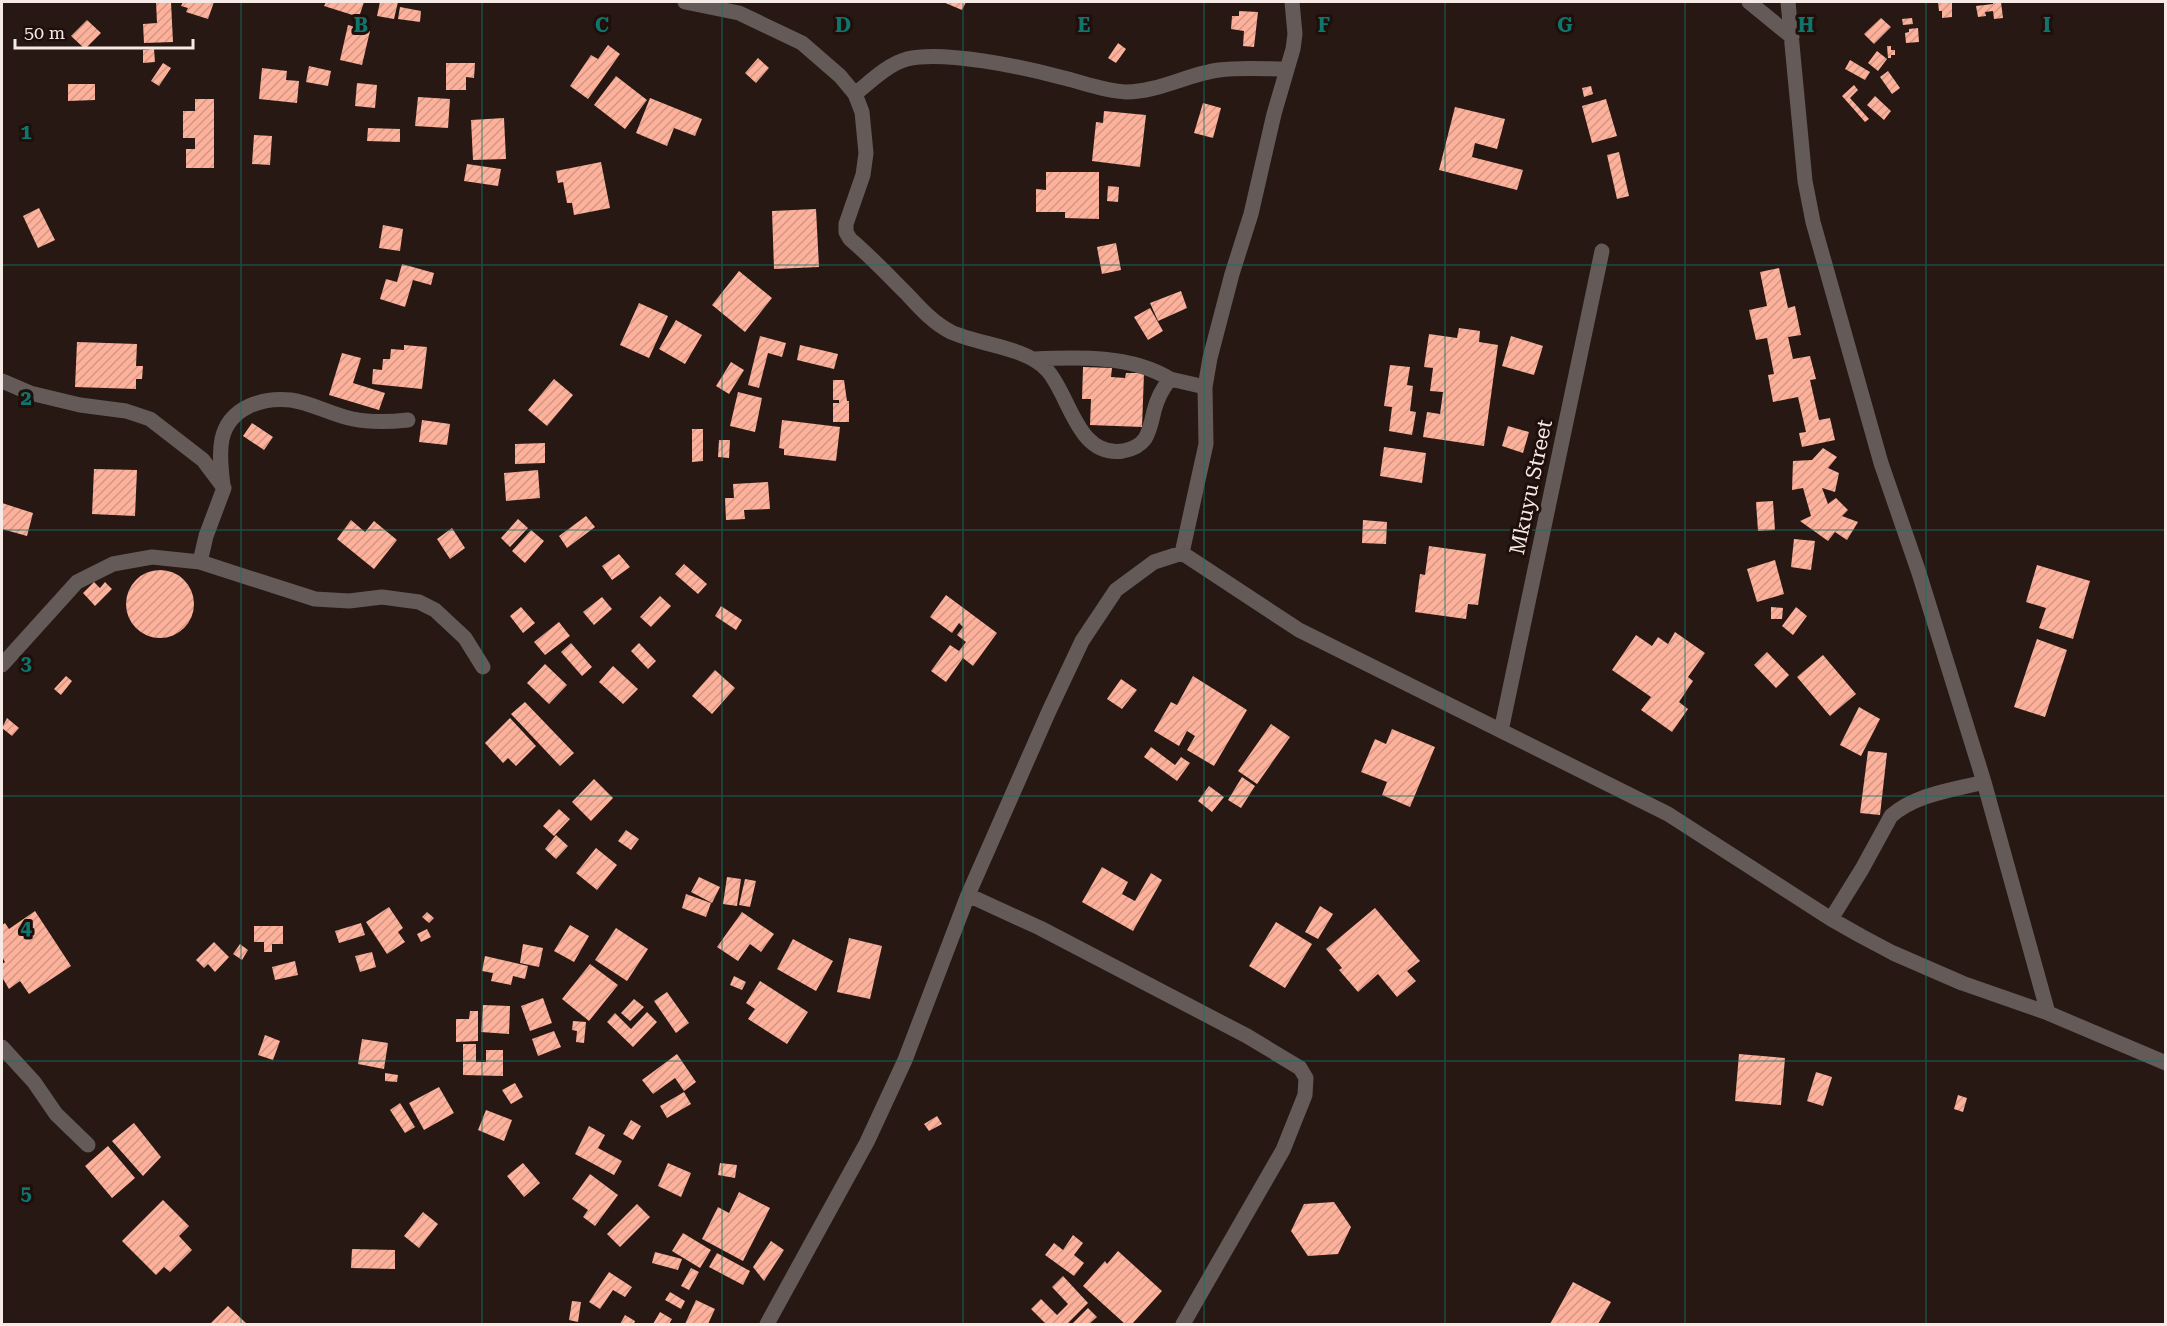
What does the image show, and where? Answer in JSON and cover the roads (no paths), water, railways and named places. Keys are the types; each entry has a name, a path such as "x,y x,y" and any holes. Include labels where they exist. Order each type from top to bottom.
{"street":[{"path":"685,2 739,13 802,43 840,76 855,94 862,112 866,153 863,175 846,224 846,232 850,239 932,320 950,332 1034,359 1069,357 1112,361 1157,371 1170,379 1205,387"},
{"path":"1182,553 1206,444 1205,387 1219,322 1251,214 1295,34 1292,2"},
{"path":"1749,2 1792,37"},
{"path":"1788,2 1805,181 1813,222 1881,463 1919,573 1984,782 2048,1013"},
{"path":"855,94 883,72 906,59 939,56 1032,70 1105,89 1128,92 1219,70 1287,69"},
{"name":"Mkuyu Street","path":"1501,731 1602,251"},
{"path":"1034,359 1047,370 1058,386 1083,433 1094,444 1109,450 1122,451 1137,446 1146,438 1161,389 1170,379"},
{"path":"2,381 30,393 80,405 126,411 150,419 203,460 224,488"},
{"path":"200,562 206,536 224,488 220,462 222,437 232,418 244,407 267,399 293,400 352,419 378,422 408,420"},
{"path":"1182,553 1299,630 1668,814 1831,920 1893,953 1962,983 2048,1013 2166,1062"},
{"path":"767,1324 867,1142 905,1060 968,895 1082,641 1116,590 1154,562 1182,553"},
{"path":"2,665 77,582 113,564 152,557 200,562 315,599 348,601 382,597 419,602 435,610 465,638 483,667"},
{"path":"1831,920 1863,869 1891,816 1915,800 1984,782"},
{"path":"968,895 1040,928 1247,1036 1300,1068 1306,1078 1305,1095 1283,1150 1183,1324"},
{"path":"2,1047 34,1082 56,1114 88,1145"}]}
